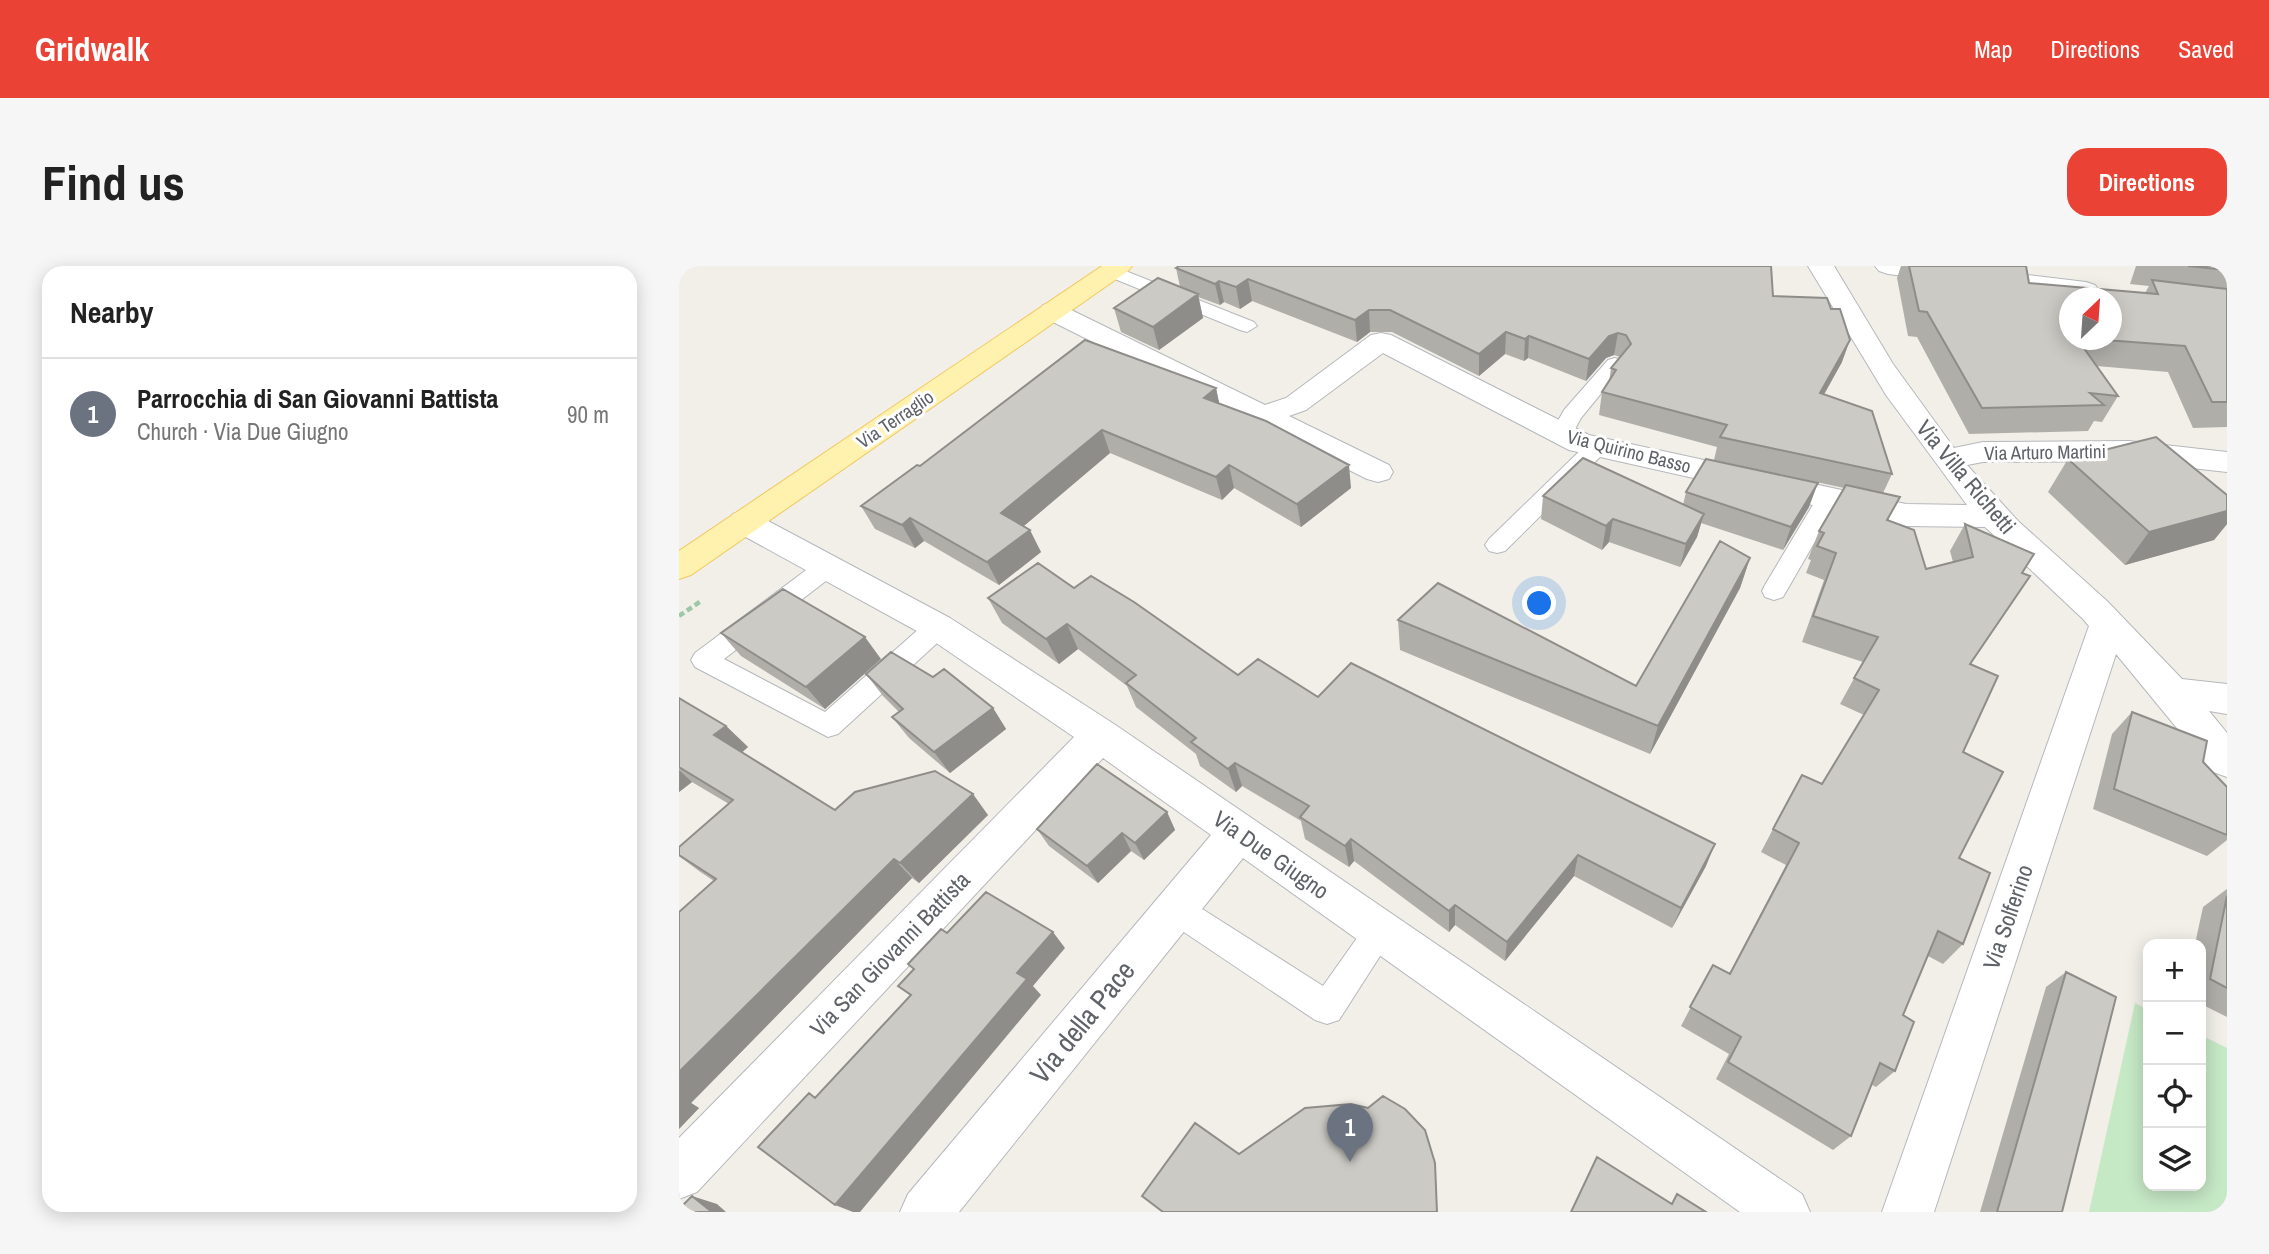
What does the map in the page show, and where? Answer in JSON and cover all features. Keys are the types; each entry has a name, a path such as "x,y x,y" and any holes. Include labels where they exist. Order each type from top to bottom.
{"main road":[{"name":"Via Terraglio","path":"679,567 1115,269"}],"street":[{"name":"Via Villa Richetti","path":"1821,266 1902,400 1993,516 2108,623 2172,692"},
{"path":"1888,266 2055,276 2090,287"},
{"path":"1052,311 1378,472"},
{"name":"Via Quirino Basso","path":"1264,415 1296,404 1381,341 1561,435 1597,447 1906,515 1993,516"},
{"name":"Via Arturo Martini","path":"1948,459 1983,452 2129,451 2227,462"},
{"name":"Via Due Giugno","path":"744,522 938,627 1100,735 1784,1212"},
{"name":"Via Solferino","path":"1908,1212 2108,623"},
{"path":"2172,692 2227,699"},
{"path":"2172,692 2227,761"},
{"name":"Via San Giovanni Battista","path":"679,1174 1100,735"},
{"name":"Via della Pace","path":"926,1212 1238,833"}],"lane":[{"name":"Via Terraglio","path":"1115,269 1247,326"},
{"path":"1561,435 1572,415 1615,363"},
{"path":"1497,545 1597,447"},
{"path":"1774,591 1828,498"},
{"path":"826,568 705,660 828,726 938,627"},
{"path":"1174,908 1327,1007 1380,931"}],"green space":[{"path":"2135,1003 2143,1007 2143,1191 2206,1191 2206,1038 2227,1048 2227,1212 2089,1212"}],"building":[{"path":"1771,266 1773,296 1827,298 1831,309 1840,309 1850,340 1820,393 1872,411 1892,474 1720,437 1727,425 1602,392 1616,370 1611,368 1631,344 1626,335 1618,333 1609,336 1589,359 1529,336 1525,339 1506,332 1479,354 1390,310 1369,310 1355,320 1248,279 1236,287 1219,281 1215,284 1176,268"},
{"path":"1909,266 2026,266 2029,283 2076,287 2059,287 2059,350 2085,350 2118,396 2090,393 2104,405 1982,408 1927,312 1919,311"},
{"path":"2188,266 2227,266 2227,270"},
{"path":"1158,278 1198,294 1153,327 1114,308"},
{"path":"2152,280 2227,289 2227,402 2212,402 2185,346 2122,341 2122,291 2158,294"},
{"path":"1085,340 1216,388 1204,398 1266,421 1349,465 1297,504 1229,465 1216,477 1102,430 1001,513 1030,530 987,562 910,518 902,525 861,506 917,465 920,466"},
{"path":"2156,437 2227,495 2227,511 2149,532 2068,459"},
{"path":"1583,458 1704,514 1686,544 1613,519 1606,526 1543,496"},
{"path":"1706,459 1818,483 1791,527 1686,492"},
{"path":"1846,485 1900,497 1887,520 1914,530 1926,569 1973,557 1965,524 2034,554 2022,573 2030,576 1970,664 1998,676 1963,752 2003,772 1959,858 1990,873 1963,944 1938,931 1903,1015 1914,1022 1895,1071 1880,1063 1851,1136 1728,1062 1741,1037 1690,1007 1713,965 1730,974 1799,843 1773,829 1802,775 1822,784 1879,690 1854,678 1878,637 1813,616 1836,553 1817,546 1824,533 1819,531"},
{"path":"1720,541 1750,558 1658,726 1398,620 1438,583 1636,686"},
{"path":"1038,563 1074,588 1091,576 1134,602 1238,675 1258,659 1318,697 1351,663 1715,844 1681,908 1578,855 1507,942 1455,905 1449,911 1351,839 1345,846 1300,817 1309,806 1235,763 1228,769 1191,742 1196,738 1126,683 1136,675 1067,624 1046,639 988,598"},
{"path":"783,589 865,637 806,687 721,633"},
{"path":"891,652 933,677 944,669 993,708 934,752 892,717 903,709 866,674"},
{"path":"679,698 726,726 714,735 835,810 855,792 935,771 973,794 900,863 894,859 679,1072 679,912 716,879 679,855 679,847 733,800 679,767"},
{"path":"2132,712 2207,741 2203,762 2227,787 2227,835 2114,789"},
{"path":"1097,764 1167,812 1135,843 1122,833 1087,866 1037,829"},
{"path":"986,892 1053,932 1017,973 1027,979 835,1205 758,1147 809,1093 815,1098 911,995 898,986 914,969 908,964 941,929 947,933"},
{"path":"2227,896 2227,988 2210,979"},
{"path":"2066,972 2116,997 2062,1212 1997,1212"},
{"path":"1383,1096 1405,1109 1425,1130 1435,1163 1437,1212 1163,1212 1142,1196 1195,1123 1239,1154 1305,1108 1351,1104 1368,1108"},
{"path":"1597,1157 1672,1204 1677,1194 1706,1212 1571,1212"},
{"path":"692,1196 712,1212 679,1212"}],"place":[{"name":"Parrocchia di San Giovanni Battista","path":"1350,1162"}]}
